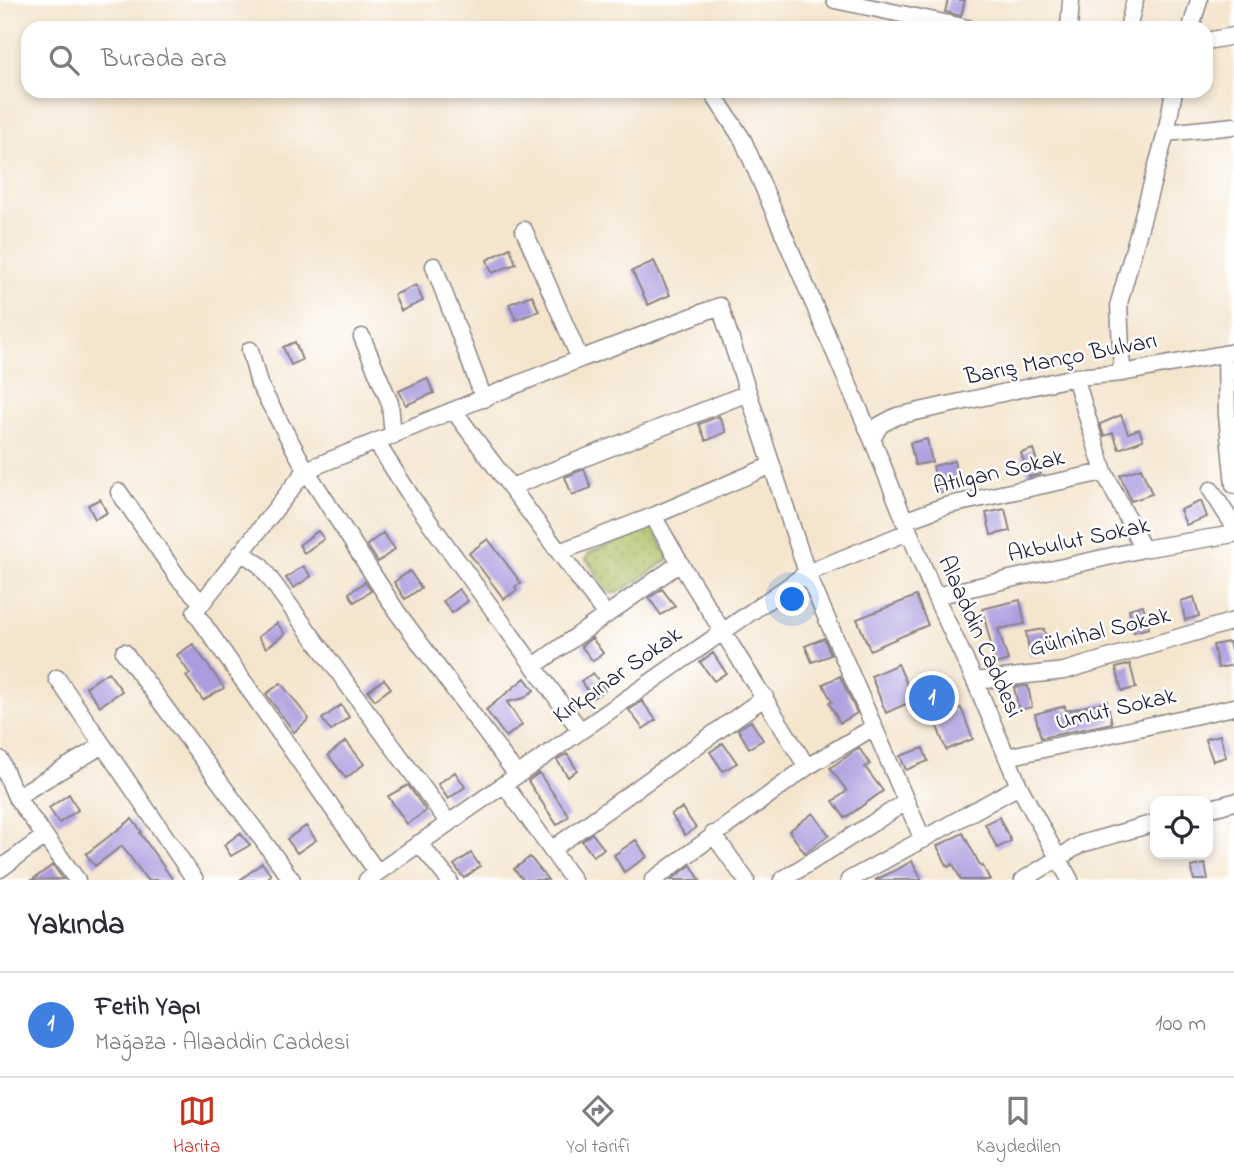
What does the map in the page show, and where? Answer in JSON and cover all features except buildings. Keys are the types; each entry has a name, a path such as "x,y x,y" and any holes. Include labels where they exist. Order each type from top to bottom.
{"street":[{"path":"835,0 935,21"},
{"path":"1070,21 1071,0"},
{"path":"1130,21 1135,0"},
{"path":"1193,21 1199,0"},
{"path":"1213,40 1234,36"},
{"name":"Alaaddin Caddesi","path":"716,98 743,140 872,439 935,596 975,681 1019,786 1070,880"},
{"path":"1122,373 1119,303 1166,132 1173,98"},
{"path":"1166,132 1234,126"},
{"path":"524,230 580,359"},
{"path":"434,266 484,400"},
{"path":"372,876 195,612 306,470 580,359 720,306 807,573 923,840"},
{"path":"362,337 390,403 393,436"},
{"path":"250,350 259,384 306,470 397,612 511,780 551,850 573,880"},
{"path":"1230,353 1227,416 1234,485"},
{"name":"Barış Manço Bulvarı","path":"872,439 880,425 897,416 1075,377 1122,373 1230,353"},
{"path":"1075,377 1104,472 1143,550"},
{"path":"511,488 748,393"},
{"path":"454,411 606,615"},
{"path":"376,442 412,498 580,730"},
{"path":"559,552 653,516 772,465"},
{"name":"Atılgan Sokak","path":"906,526 946,506 1104,472"},
{"path":"1212,490 1234,526"},
{"path":"119,492 178,579 202,603"},
{"path":"653,516 807,767"},
{"name":"Kırkpınar Sokak","path":"372,876 807,573 906,526"},
{"name":"Akbulut Sokak","path":"935,596 1143,550 1234,534"},
{"path":"242,552 260,565 448,822"},
{"path":"534,666 680,563"},
{"name":"Gülnihal Sokak","path":"975,681 1064,671 1234,621"},
{"path":"124,652 292,880"},
{"path":"57,678 195,880"},
{"path":"551,850 765,697"},
{"name":"Umut Sokak","path":"1007,757 1234,706"},
{"path":"653,880 807,767 874,727"},
{"path":"16,797 103,745"},
{"path":"0,759 16,797 77,880"},
{"path":"849,880 1019,786"},
{"path":"782,880 906,802"},
{"path":"1213,808 1234,802"},
{"path":"1023,880 1081,844 1150,824"},
{"path":"713,834 746,880"},
{"path":"0,869 45,836"},
{"path":"419,843 449,880"}],"green space":[{"path":"654,529 669,559 625,589 613,594 608,591 586,559 589,553"}],"place":[{"name":"Fetih Yapı","path":"932,698"}]}
